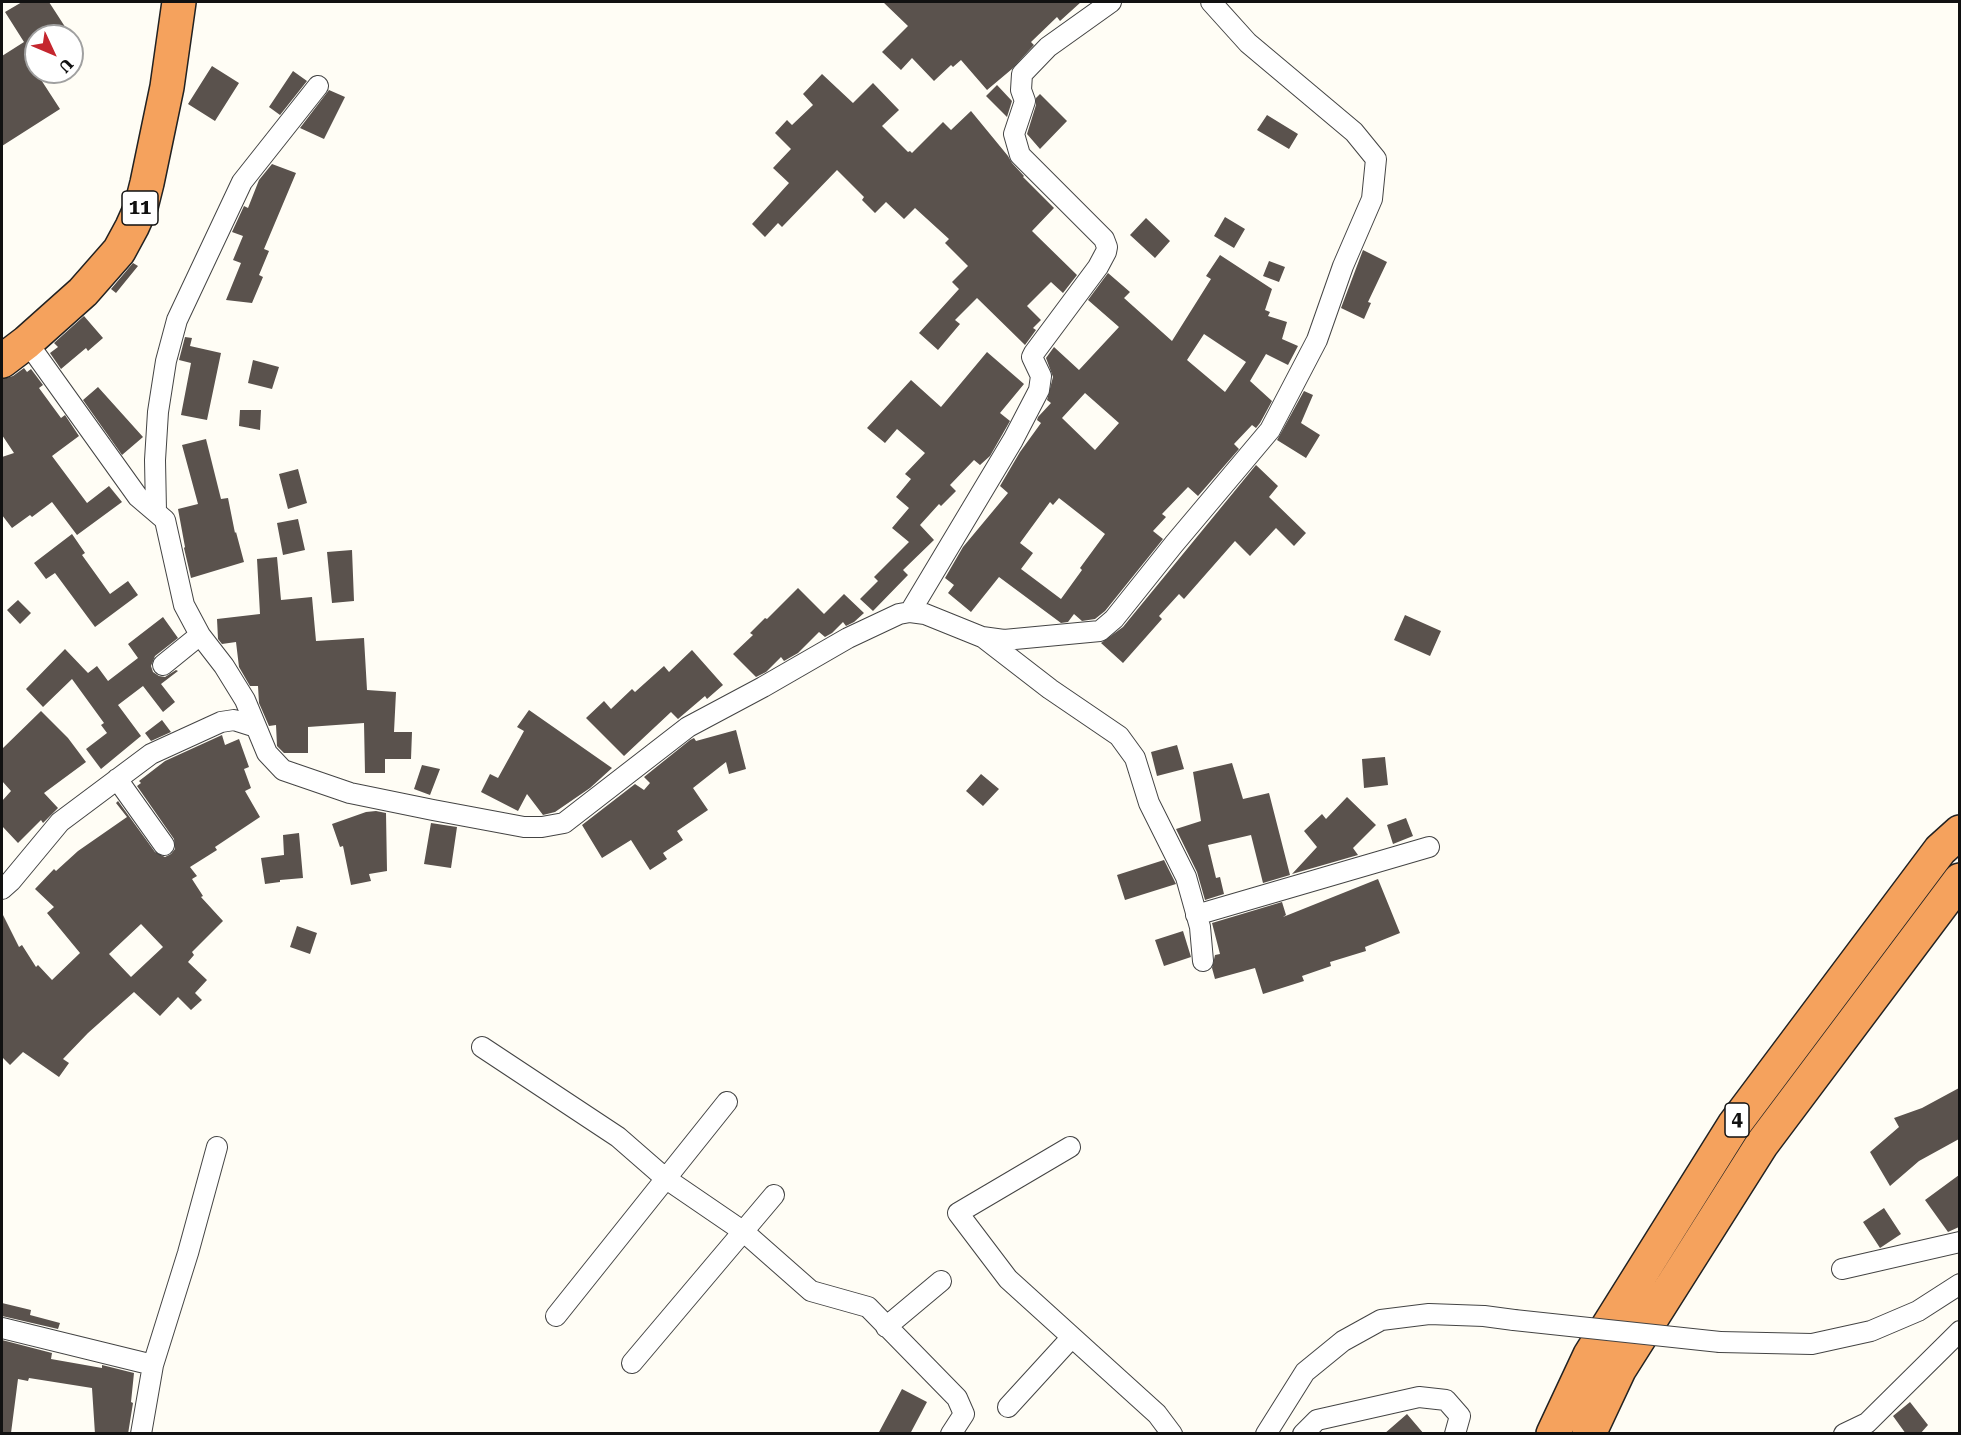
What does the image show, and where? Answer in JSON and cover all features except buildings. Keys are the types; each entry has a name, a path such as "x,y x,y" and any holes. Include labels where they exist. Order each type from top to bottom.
{"highway":[{"name":"11","path":"2,361 83,292 119,251 132,227 141,207 154,151 167,87 179,2"},
{"name":"4","path":"1553,1434 1590,1355 1734,1125 1940,850 1959,832"},
{"name":"4","path":"1589,1434 1619,1370 1762,1144 1959,880"}],"street":[{"path":"910,612 998,465 1039,390 1041,376 1032,357 1034,352 1098,267 1106,252 1104,239 1020,155 1014,134 1025,101 1021,90 1022,74 1048,47 1111,2"},
{"path":"27,342 138,497 165,520 184,605 200,635 224,666 244,700 267,753 284,770 350,793 524,827 564,823 688,727 848,638 891,618 910,612 925,614 982,637 1005,640 1100,631 1114,619 1270,430 1317,340 1343,266 1372,199 1376,159 1354,132 1248,43 1211,2"},
{"path":"156,511 155,460 158,412 166,361 177,320 242,182 318,86"},
{"path":"163,665 200,635"},
{"path":"982,637 1050,689 1119,736 1136,758 1149,803 1185,877 1200,927 1203,961"},
{"path":"2,889 60,822 151,754 208,727 234,720 256,727"},
{"path":"117,779 164,845"},
{"path":"1196,915 1429,847"},
{"path":"482,1047 618,1137 665,1178 744,1232 811,1291 868,1307 886,1328 957,1398 964,1414 951,1434"},
{"path":"556,1316 727,1102"},
{"path":"141,1434 153,1365 188,1253 217,1147"},
{"path":"1070,1147 958,1213 1008,1279 1157,1414 1172,1434"},
{"path":"632,1363 774,1194"},
{"path":"1842,1269 1959,1242"},
{"path":"886,1328 941,1281"},
{"path":"1266,1434 1305,1372 1343,1341 1381,1320 1429,1314 1484,1316 1720,1342 1812,1344 1871,1331 1918,1311 1959,1284"},
{"path":"2,1328 153,1365"},
{"path":"1844,1434 1867,1423 1959,1331"},
{"path":"1008,1407 1072,1337"},
{"path":"1303,1434 1317,1420 1419,1397 1446,1400 1460,1416 1455,1434"}]}
